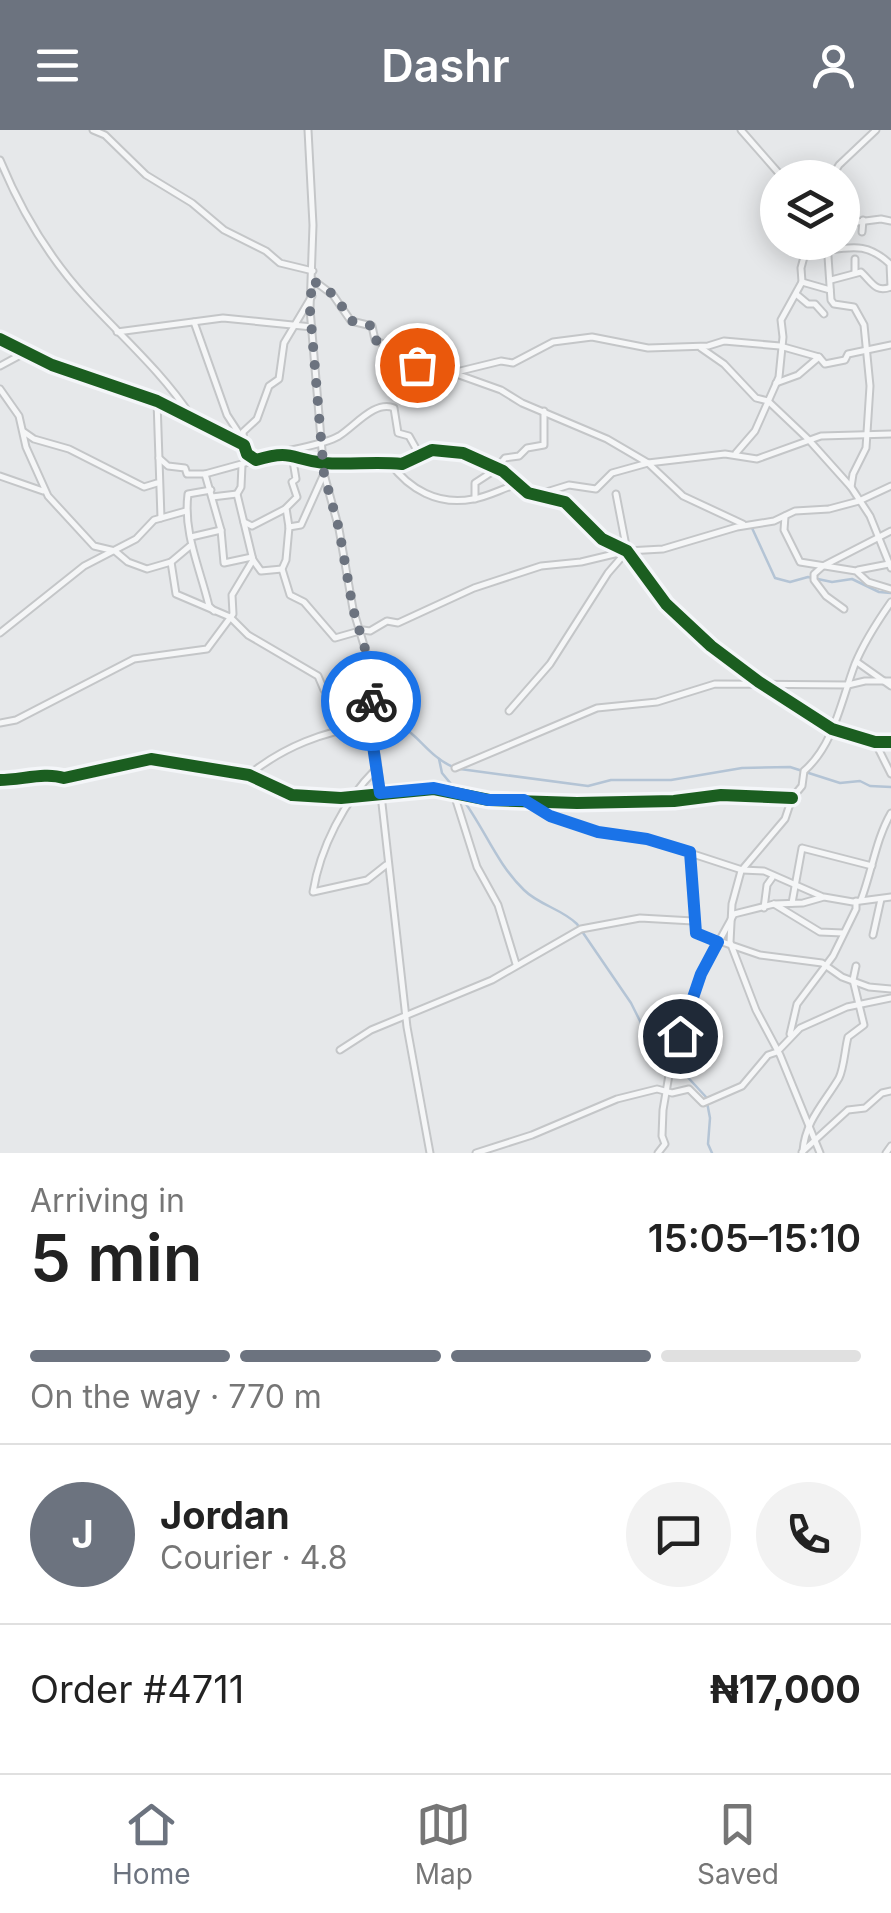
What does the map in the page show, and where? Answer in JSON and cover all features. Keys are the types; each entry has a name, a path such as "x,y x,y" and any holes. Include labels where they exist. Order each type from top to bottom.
{"street":[{"path":"93,130 105,135 146,175 192,203 224,230 266,251 280,264 314,272"},
{"path":"249,774 292,746 337,730 367,725 373,691 324,474 312,327 314,272 308,130"},
{"path":"741,130 767,160"},
{"path":"842,160 876,130"},
{"path":"0,160 33,229 83,295 170,385 192,418"},
{"path":"862,232 864,220"},
{"path":"860,221 891,221"},
{"path":"831,280 861,272 875,288 891,287 890,264 880,254 860,246"},
{"path":"734,454 743,449 754,433 776,383 783,338 780,320 802,282 803,260"},
{"path":"829,260 834,304 854,307 860,315 868,351 868,436 851,488"},
{"path":"854,273 856,260"},
{"path":"312,280 334,295 352,321 372,326 375,340 421,368 444,375 500,361 512,362 553,342 578,338 648,348 700,347 724,341 780,346 819,357 825,364 836,364 848,354 891,345"},
{"path":"802,282 830,290"},
{"path":"796,294 824,314"},
{"path":"243,441 244,430 257,417 269,386 279,379 284,343 312,296"},
{"path":"118,332 231,318 312,327"},
{"path":"194,322 227,415 247,454 256,460"},
{"path":"0,339 84,377 157,401 243,441"},
{"path":"700,347 808,438 861,500 890,566 856,571 800,562 784,530 784,516"},
{"path":"0,366 26,352"},
{"path":"776,383 798,375 819,357"},
{"path":"454,374 471,378 607,440 648,464 683,496 746,525"},
{"path":"0,389 16,411 46,493 91,543 114,550 124,560 143,568 171,562 190,546"},
{"path":"157,401 161,518"},
{"path":"157,456 168,466 185,468 187,474 206,474 338,436 386,405 394,408 398,433 410,436 423,454"},
{"path":"475,499 476,483 505,458 544,445 544,410"},
{"path":"24,432 144,487 157,483"},
{"path":"537,495 566,485 596,489 612,473 648,464 734,454 759,458 808,438 891,434"},
{"path":"390,463 408,463 432,450 488,462 525,492 565,502 602,538 628,550"},
{"path":"283,452 324,463 386,460 406,484 442,498 475,499 518,484"},
{"path":"244,522 251,526 286,509 297,497 292,482 296,478 292,455"},
{"path":"242,464 242,487 238,494 253,558 261,571 282,569"},
{"path":"206,474 222,530 224,563 253,558"},
{"path":"288,526 301,525 324,474"},
{"path":"0,476 46,493"},
{"path":"282,569 290,595 304,602 333,636 371,631 376,625 398,622 472,588 523,571 628,550 663,549 746,525 774,522 784,516 861,500 891,486"},
{"path":"217,614 209,606 190,546 188,494 238,494"},
{"path":"616,494 628,550 666,604 711,646 832,729 875,742 891,742"},
{"path":"282,569 286,563 286,509"},
{"path":"0,633 84,566 136,540 154,520 186,511"},
{"path":"191,536 222,530"},
{"path":"844,608 826,596 814,574 891,531"},
{"path":"509,711 550,664 628,550"},
{"path":"0,723 16,720 134,660 207,649 234,614 232,595 253,558"},
{"path":"171,562 176,594 230,617 248,635 318,676 324,690 366,704 378,767 405,1017 430,1153"},
{"path":"856,571 868,582 891,589"},
{"path":"820,1153 732,946 732,904 742,870 785,819 792,798 802,786 804,771 816,761 856,662 874,625 891,602"},
{"path":"856,662 890,683"},
{"path":"455,768 598,708 657,702 715,684 890,683"},
{"path":"875,742 891,774"},
{"path":"0,780 54,775 64,778 151,760 249,774 292,795 352,797 408,789 453,791 488,800 630,802 721,795 792,798"},
{"path":"378,767 352,797 317,867 313,892 367,880 386,865"},
{"path":"453,791 476,867 498,905 516,964"},
{"path":"524,800 550,816 598,832 647,839 742,870 764,871 824,898"},
{"path":"476,1153 617,1100 666,1090 688,1090 703,1103 742,1086 790,1035 797,1004 825,966 856,909 891,813"},
{"path":"881,842 891,843"},
{"path":"792,903 802,848 872,866"},
{"path":"690,852 696,933 760,955 803,958 842,977 891,989"},
{"path":"764,908 766,885 772,877"},
{"path":"658,1153 665,1144 662,1136 666,1090 701,974 734,914 824,898 891,898"},
{"path":"873,935 881,899"},
{"path":"774,904 820,932 844,934"},
{"path":"340,1050 372,1030 492,980 580,929 640,918 693,921"},
{"path":"802,1152 809,1122 840,1076 848,1037 864,1026 853,979 856,966"},
{"path":"790,1035 825,1016 891,998"},
{"path":"802,1152 848,1110 865,1108 891,1091"},
{"path":"886,1153 891,1146"}],"waterway":[{"path":"752,528 775,578 790,582 808,577 832,582 852,579 879,592 891,593"},
{"path":"369,719 406,729 453,767"},
{"path":"439,759 442,773 456,790"},
{"path":"460,769 588,786 611,780 671,780 742,768 790,767 840,783 860,781 870,786 891,787"},
{"path":"461,797 514,879 530,895 577,924 642,1025 671,1051 682,1071 706,1097 710,1118 708,1144 712,1153"}],"cycle path":[{"path":"0,339 52,365 157,401 244,445 247,454 256,460 285,455 324,463 402,464 432,450 463,453 503,471 528,493 565,502 602,539 627,551 666,604 711,646 759,682 832,729 875,742 891,742"},
{"path":"0,780 64,778 151,759 249,775 292,795 341,798 434,789 489,800 577,803 674,801 721,795 792,798"}],"way so far":[{"path":"371,701 369,662 353,609 339,529 324,474 310,310 312,280 334,295 352,321 372,326 375,340 400,351 417,365"}],"route":[{"path":"371,701 369,719 380,793 434,788 488,800 524,800 550,816 598,832 647,839 690,852 696,933 718,942 701,974 680,1036"}]}
